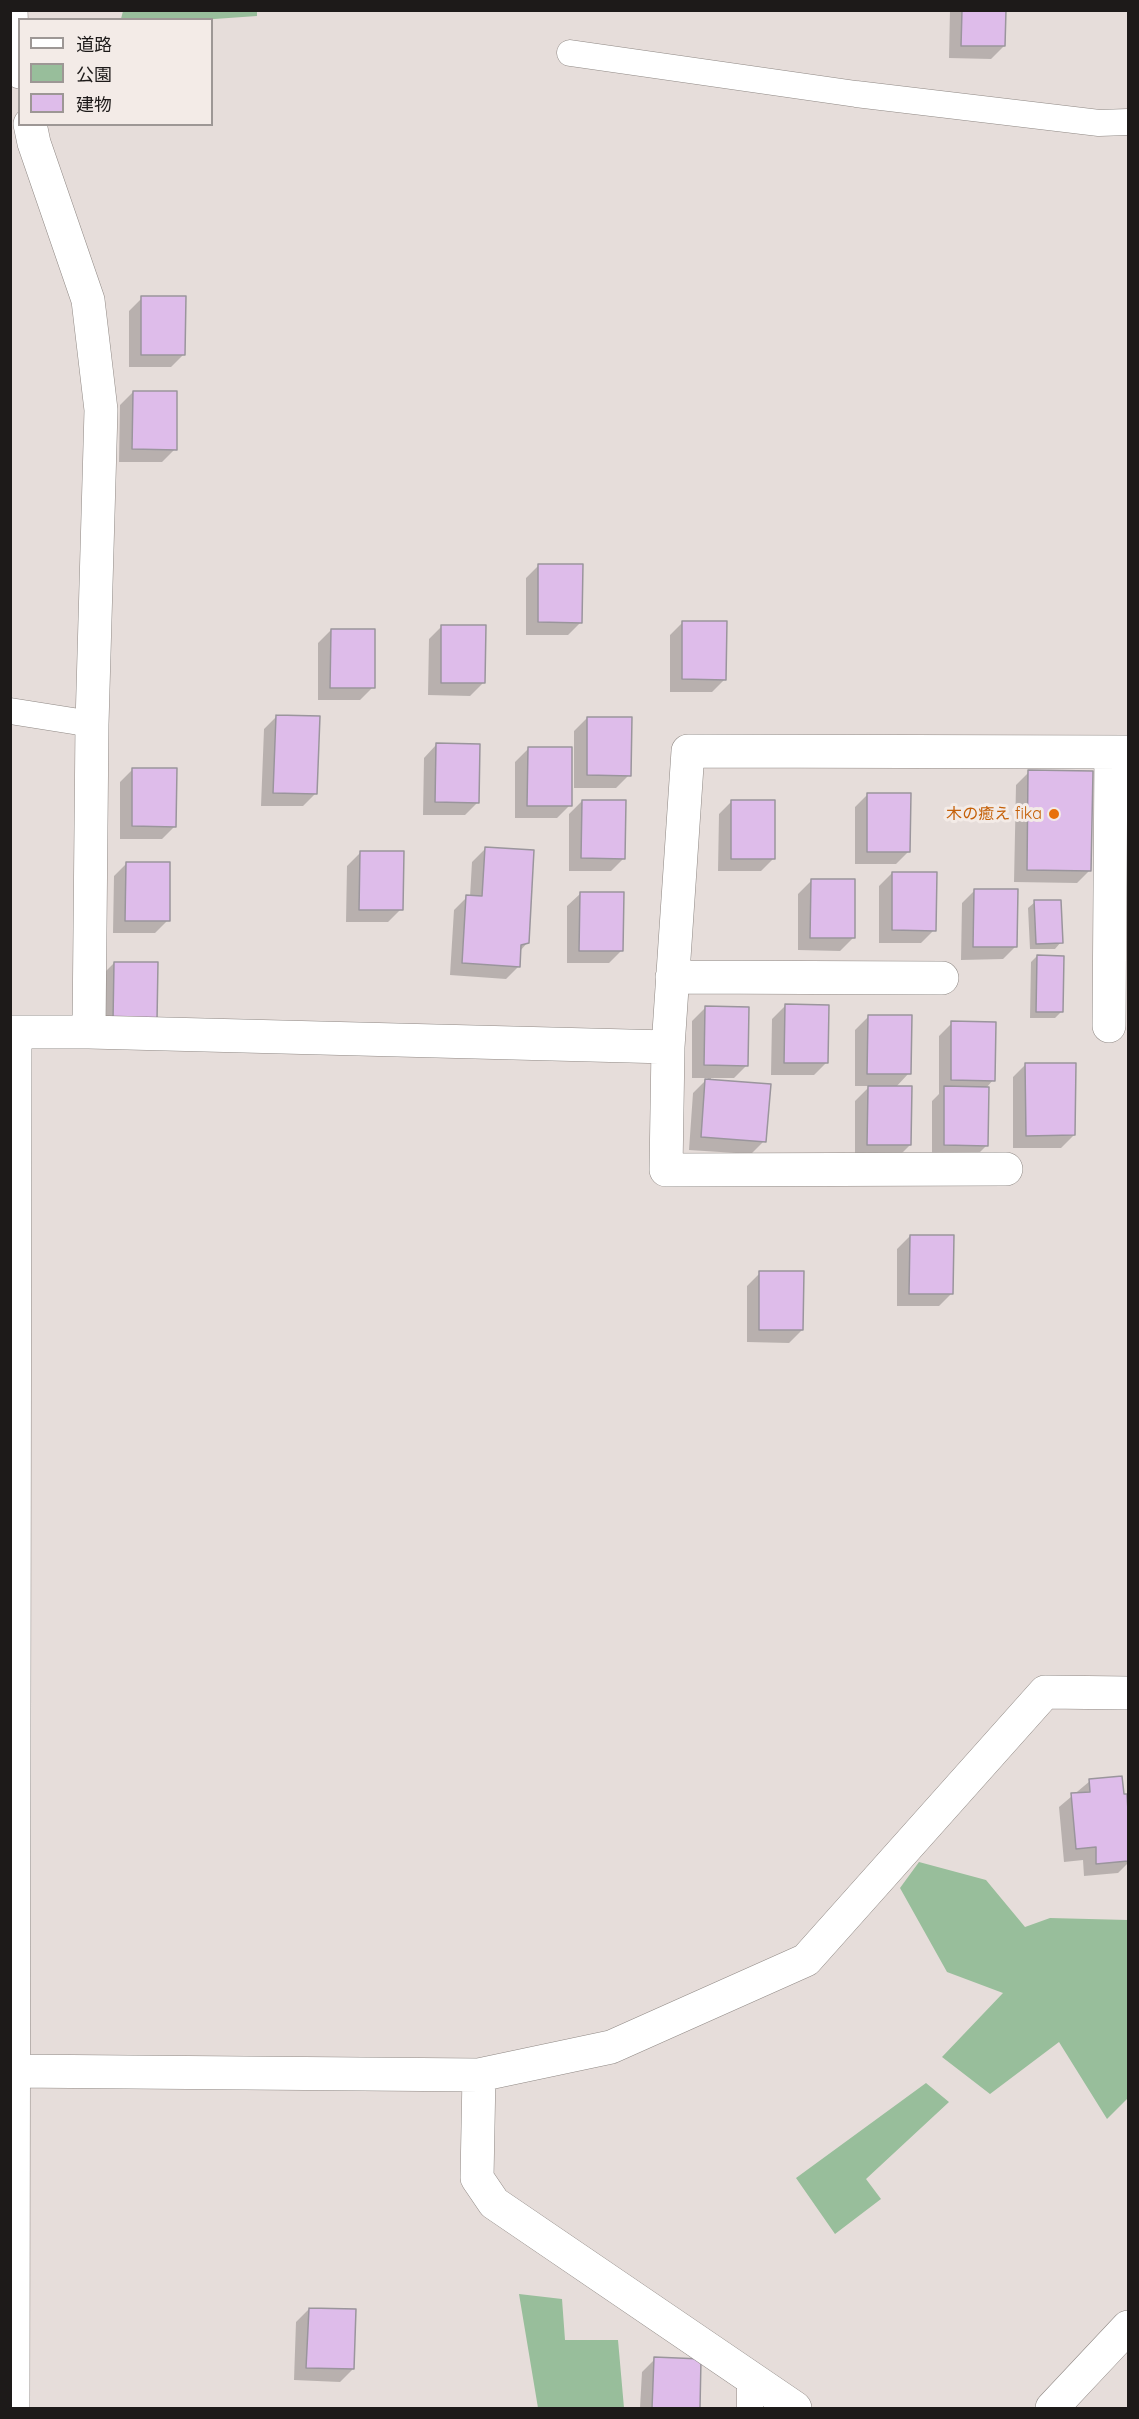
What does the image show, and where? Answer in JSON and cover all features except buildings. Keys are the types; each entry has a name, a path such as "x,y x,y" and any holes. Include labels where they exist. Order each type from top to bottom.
{"street":[{"path":"11,10 12,37 18,63"},
{"path":"30,126 34,143 88,300 101,410 92,723 89,1032"},
{"path":"1006,1169 666,1170 668,1047 688,751 1120,752 1109,1026"},
{"path":"672,977 942,978"},
{"path":"13,2409 13,1032 668,1047"},
{"path":"13,2071 479,2074 611,2047 806,1960 1045,1692 1128,1693"},
{"path":"479,2074 477,2178 494,2203 750,2393 795,2409"},
{"path":"1052,2409 1128,2327"}],"lane":[{"path":"570,53 856,94 1099,123 1128,122"},
{"path":"10,711 92,723"}],"green space":[{"path":"257,10 257,16 213,19 121,18 123,11"},
{"path":"919,1862 986,1880 1025,1927 1050,1918 1128,1920 1128,2098 1107,2119 1059,2042 990,2094 942,2057 1003,1993 947,1972 900,1888"},
{"path":"926,2083 949,2102 866,2179 881,2199 835,2234 796,2178"},
{"path":"519,2294 562,2299 565,2340 618,2340 624,2408 538,2408"}],"place":[{"name":"木の癒え fika","path":"1054,814"}]}
